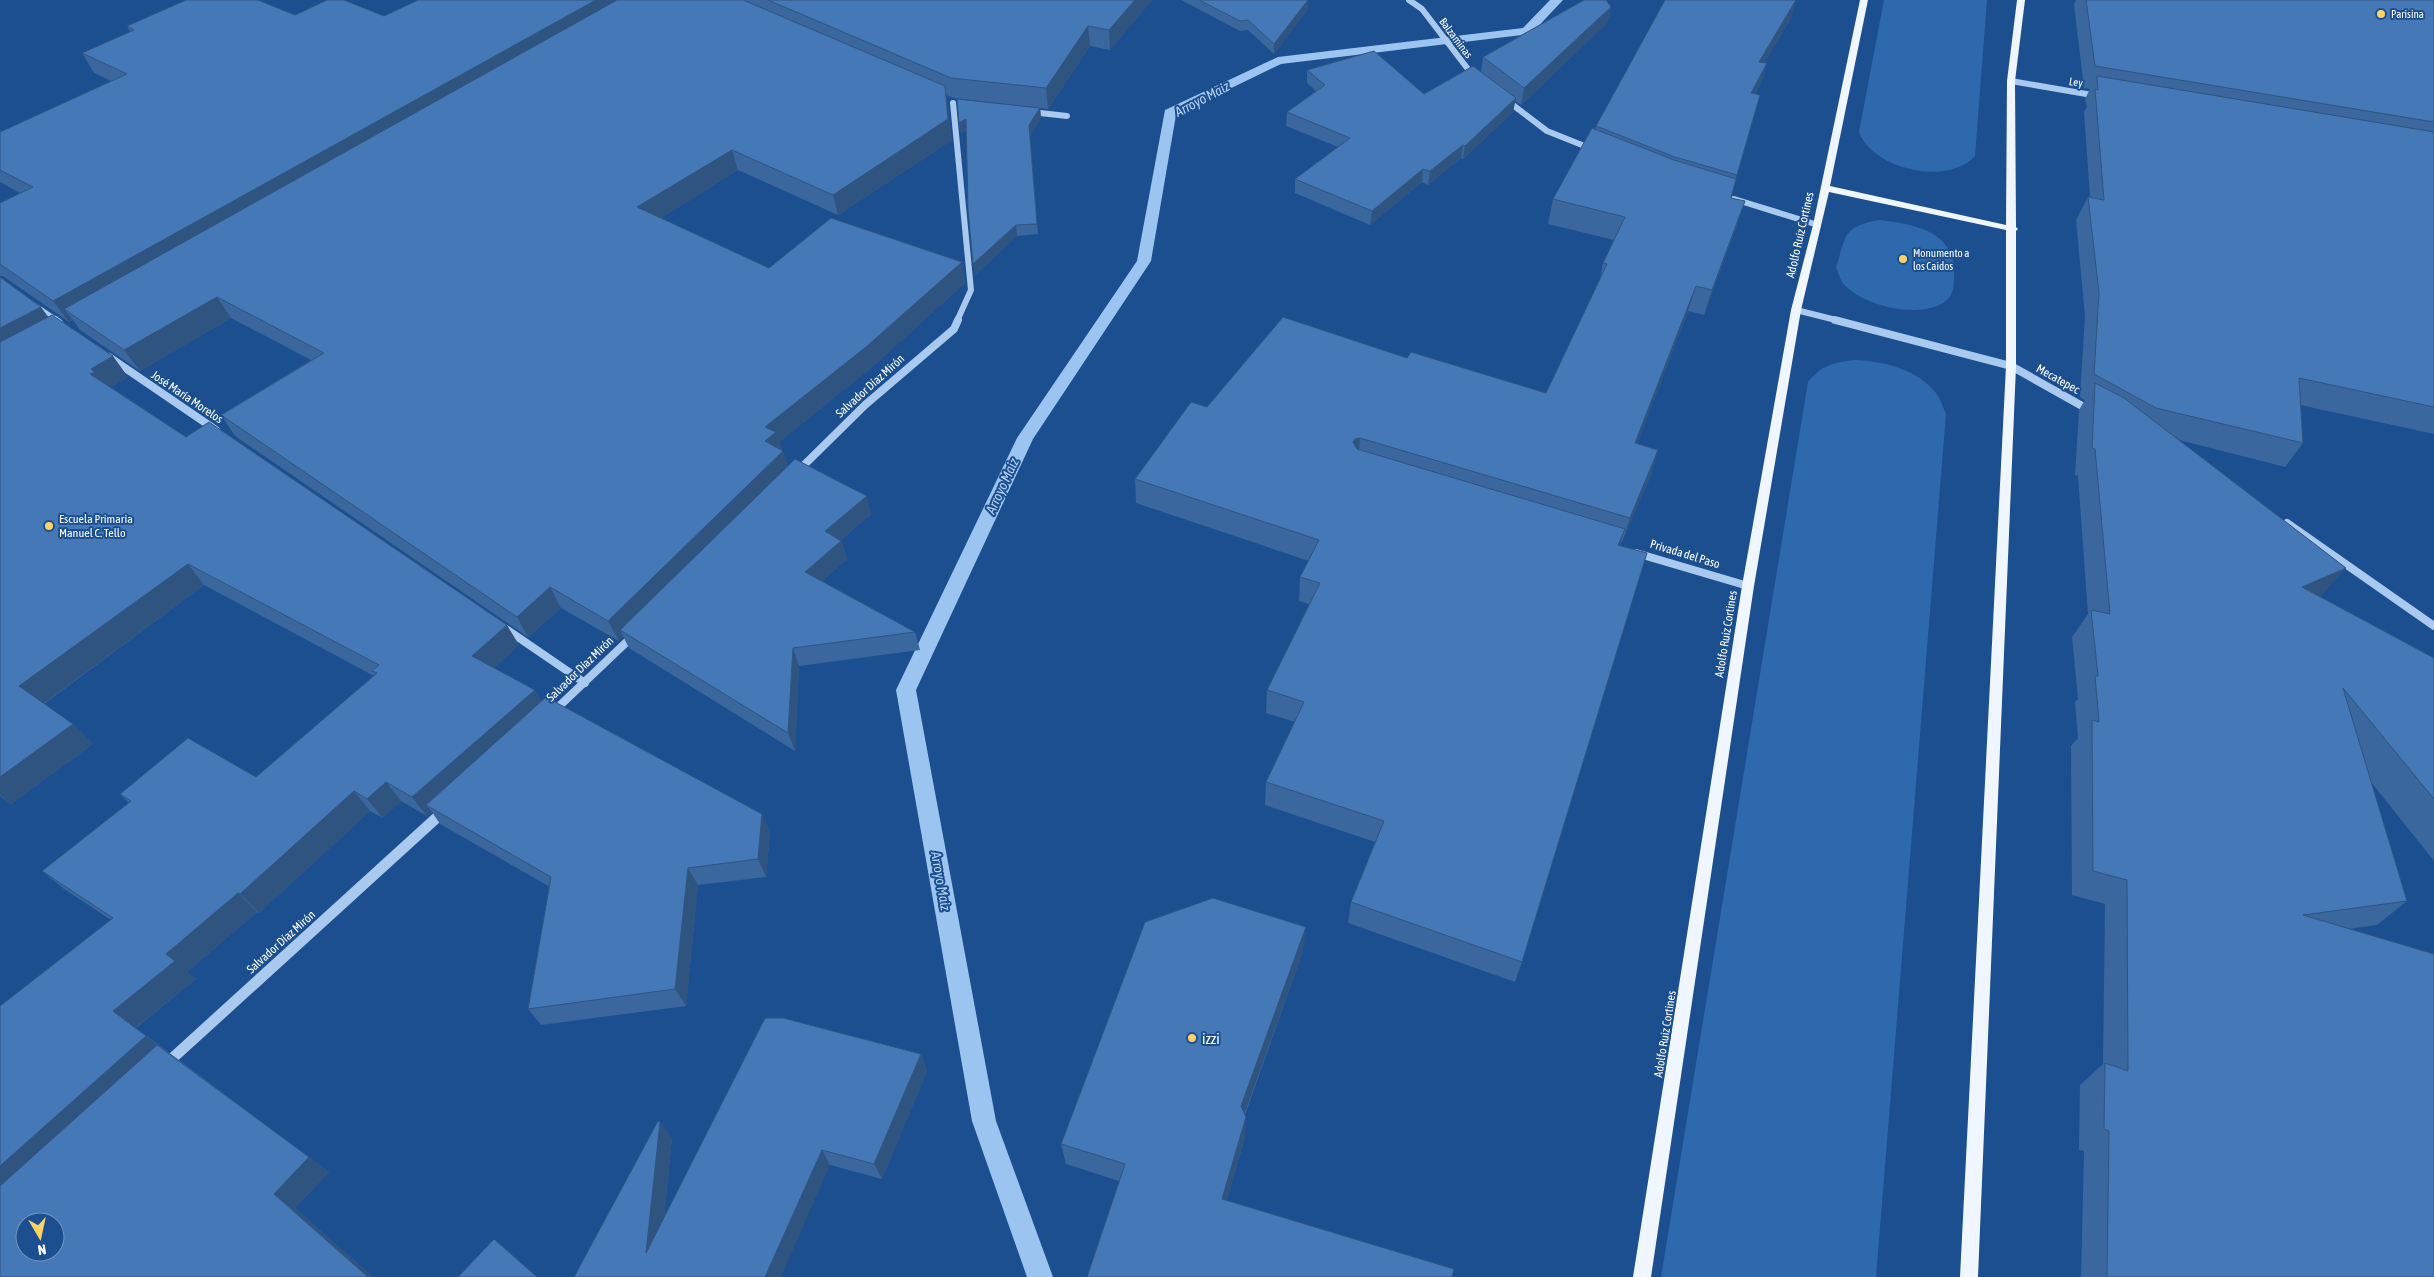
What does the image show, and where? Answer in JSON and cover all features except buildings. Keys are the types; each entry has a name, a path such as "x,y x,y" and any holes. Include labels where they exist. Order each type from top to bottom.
{"main road":[{"name":"Adolfo Ruiz Cortines","path":"1642,1277 1748,586 1796,310 1818,225 1864,0"},
{"path":"1969,1277 2011,366 2013,229 2011,81 2021,0"},
{"path":"1825,188 2013,229"}],"street":[{"name":"Balzaminas","path":"1408,0 1422,10 1468,72 1484,84"},
{"name":"Ley","path":"2011,81 2110,98"},
{"path":"1500,96 1547,131 1599,152"},
{"name":"Salvador Díaz Mirón","path":"788,482 865,405 954,329 972,290 953,102"},
{"path":"1020,110 1067,116"},
{"path":"1724,196 1818,225"},
{"path":"30,302 69,330"},
{"name":"Mecatepec","path":"1796,310 2011,366 2097,414"},
{"name":"José María Morelos","path":"102,352 224,436"},
{"path":"2276,515 2434,626"},
{"name":"Privada del Paso","path":"1624,549 1748,586"},
{"path":"495,621 585,683"},
{"name":"Salvador Díaz Mirón","path":"541,723 641,628"},
{"name":"Salvador Díaz Mirón","path":"161,1069 454,803"}],"shaded area":[{"path":"1884,0 1987,0 1975,156 1963,165 1947,170 1930,172 1912,170 1879,156 1867,145 1859,132"},
{"path":"1879,220 1906,224 1930,232 1948,248 1953,260 1954,285 1951,295 1947,300 1936,306 1923,309 1892,308 1863,298 1851,291 1842,282 1836,268 1847,235 1858,226"},
{"path":"1854,360 1876,362 1910,372 1920,378 1936,393 1946,414 1876,1277 1661,1277 1808,382 1823,368 1840,362"}],"waterway":[{"name":"Arroyo Maiz","path":"1040,1277 984,1121 906,690 1025,438 1144,261 1170,113 1278,61 1527,31 1557,0"}],"place":[{"name":"Parisina","path":"2381,14"},
{"name":"Monumento a los Caidos","path":"1903,259"},
{"name":"Escuela Primaria Manuel C. Tello","path":"49,526"},
{"name":"izzi","path":"1192,1038"}]}
